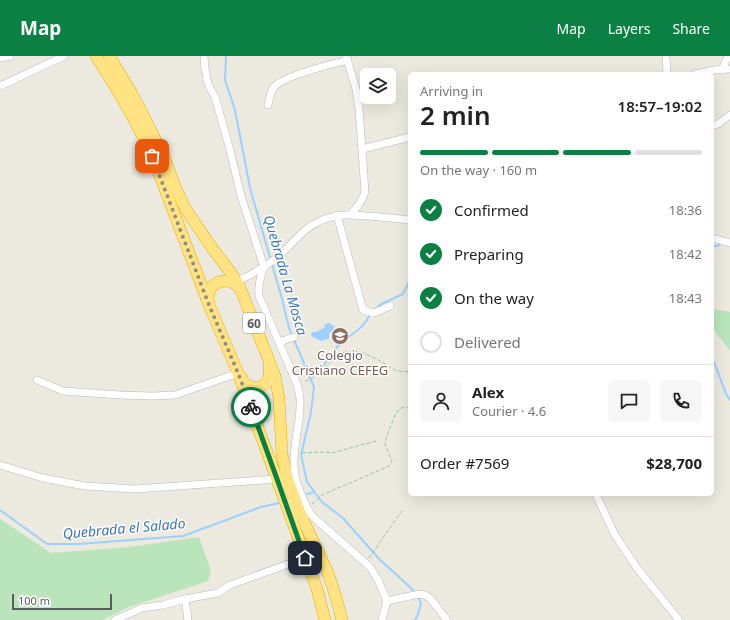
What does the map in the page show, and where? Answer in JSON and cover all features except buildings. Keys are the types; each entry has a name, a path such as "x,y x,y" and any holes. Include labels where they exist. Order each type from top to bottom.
{"highway":[{"path":"96,56 124,102 148,146 157,168 209,305 238,373 317,589 325,620"},
{"name":"60","path":"109,56 131,92 158,144 185,208 237,282 242,292 267,354 274,376 280,410 282,454 287,478 300,513 328,572 342,620"},
{"path":"209,305 209,294 212,287 218,283 225,281 232,282 238,286 242,292"},
{"path":"238,373 246,384 252,387 262,386 270,374 267,354"}],"street":[{"path":"0,58 10,56"},
{"path":"0,86 64,56"},
{"path":"204,56 207,80 215,97 241,196 266,265 260,278 258,288 259,296 282,341 300,396 294,466 296,480 311,515 370,566 387,601 382,620"},
{"path":"666,56 667,72"},
{"path":"704,72 726,70 728,56"},
{"path":"268,105 271,93 278,83 290,77 347,58 356,89 365,192 359,206 351,214"},
{"path":"714,125 730,115"},
{"path":"362,149 408,138"},
{"path":"237,282 266,265 282,253 298,236 319,221 337,215 351,214 408,220"},
{"path":"337,215 363,310 374,313 390,306"},
{"path":"714,238 730,243"},
{"path":"282,341 294,337"},
{"path":"37,380 63,391 120,396 152,396 174,395 238,373"},
{"path":"0,465 42,478 85,486 135,489 277,479"},
{"path":"597,496 615,535 637,568 679,620"},
{"path":"116,620 142,608 218,593 230,585 305,558"},
{"path":"387,601 407,598 419,594 425,595 430,598 447,620"},
{"path":"186,599 188,620"}],"path":[{"path":"302,382 312,379 342,352 353,351 367,354 393,370 408,372"},
{"path":"310,506 322,495 389,466 392,461 385,444 396,413 401,408 408,407"},
{"path":"305,452 332,452 376,441"},
{"path":"367,560 403,509"}],"green space":[{"path":"714,309 730,312 730,351 714,330"},
{"path":"0,519 51,553 129,547 199,537 211,571 208,581 129,607 102,620 0,620"}],"water":[{"path":"330,323 335,326 329,333 329,339 321,341 311,336 312,332 316,332 325,327 325,324"}],"waterway":[{"name":"Quebrada La Mosca","path":"226,56 225,80 235,110 250,188 289,328 314,387 311,412 301,455 307,482 322,502 343,518 380,560 416,593"},
{"path":"714,246 719,245"},
{"path":"374,310 381,304 403,294 408,284"},
{"path":"309,377 313,370 321,369 338,346 361,327 370,314"},
{"path":"714,362 726,394 730,400"},
{"name":"Quebrada La Mosca","path":"307,494 314,492"},
{"name":"Quebrada el Salado","path":"0,510 47,544 79,544 183,536 261,507 279,503"},
{"name":"Quebrada La Mosca","path":"415,620 421,603 418,597"}],"way so far":[{"path":"152,156 209,305 251,407"}],"place":[{"name":"Colegio Cristiano CEFEG","path":"340,336"}],"route":[{"path":"251,407 305,558"}]}
